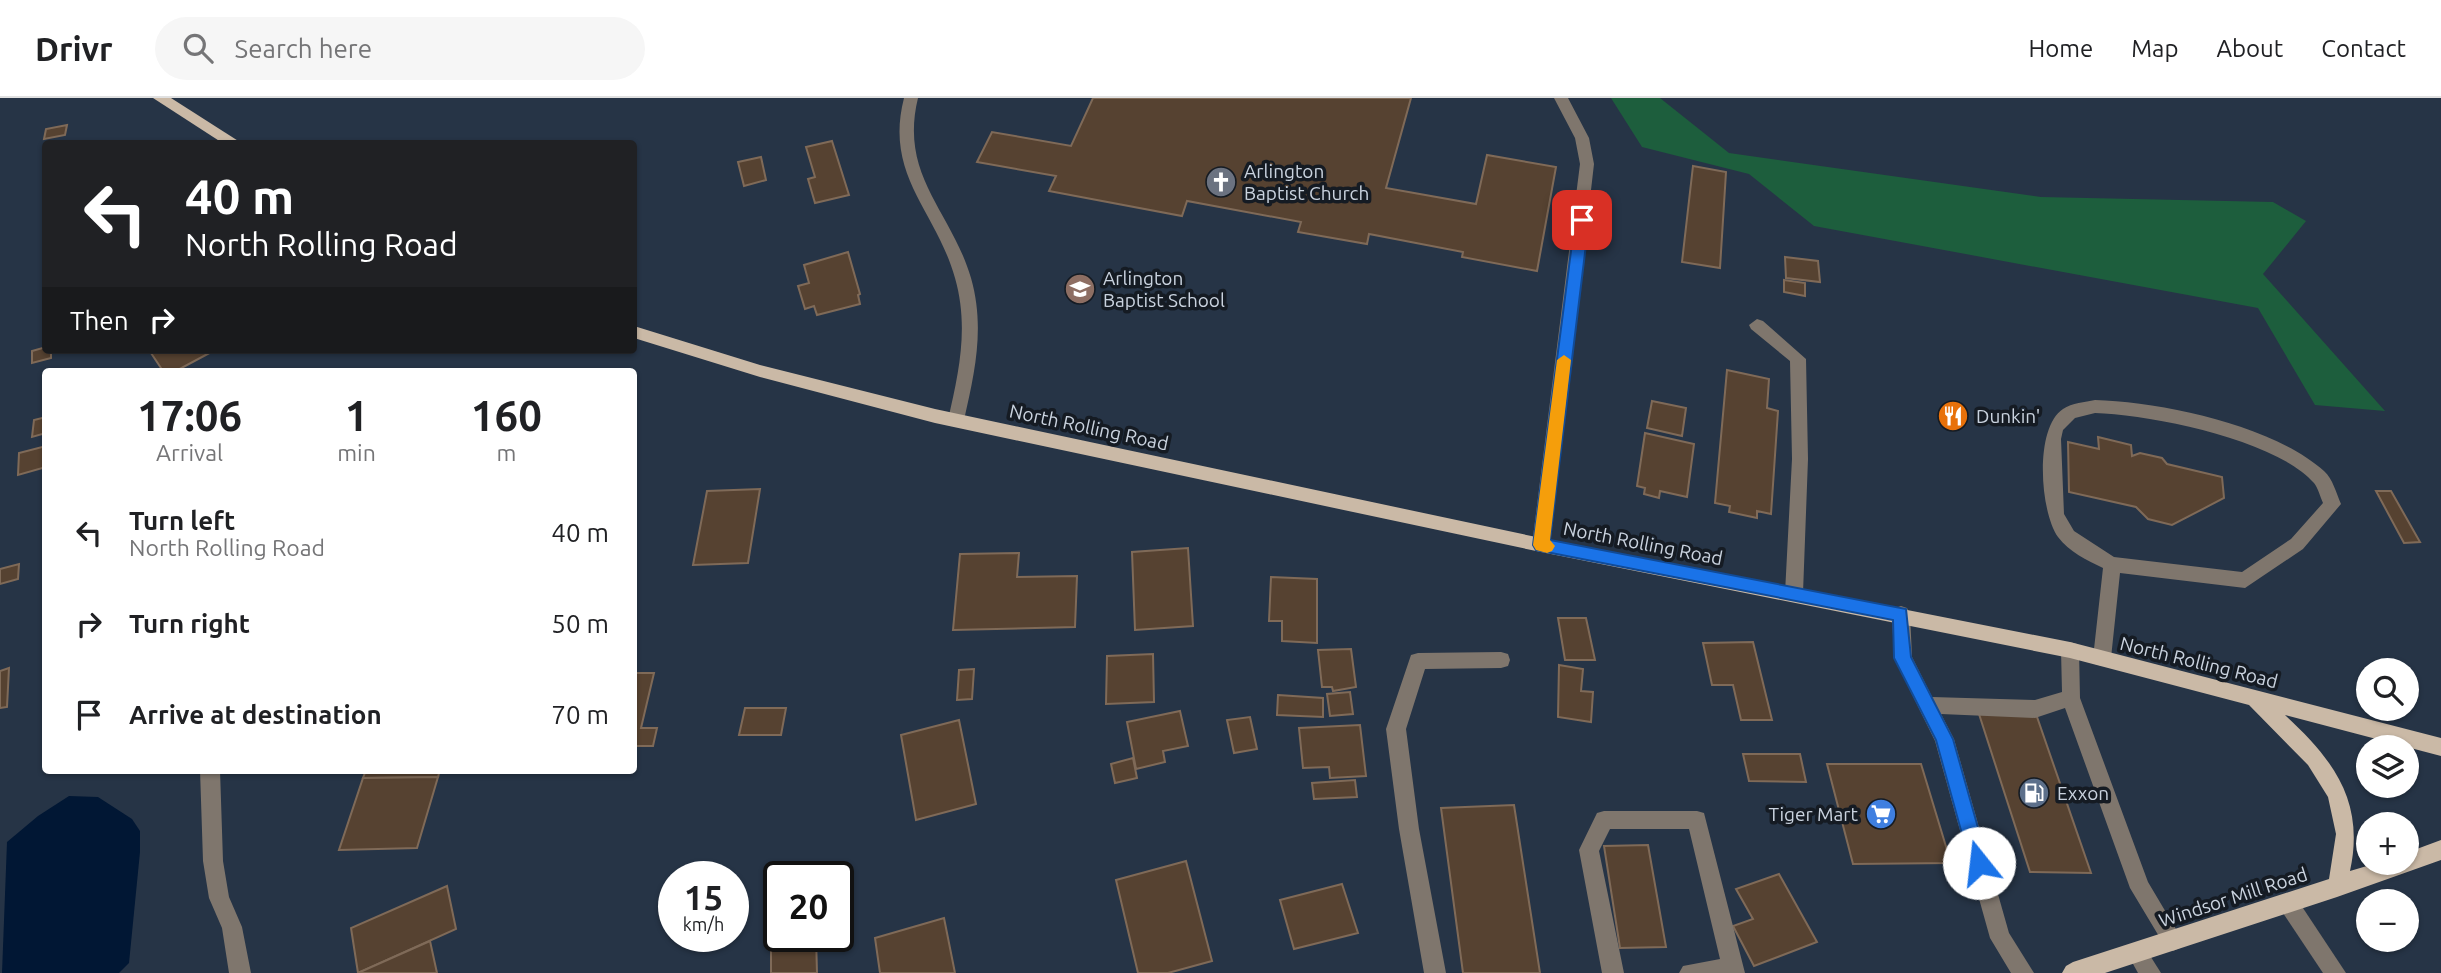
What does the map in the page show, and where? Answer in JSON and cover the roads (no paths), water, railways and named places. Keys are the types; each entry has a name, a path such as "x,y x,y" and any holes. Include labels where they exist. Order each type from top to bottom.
{"main road":[{"path":"160,98 229,140"},
{"name":"North Rolling Road","path":"637,333 760,372 956,420 1541,545 1900,614 2070,650 2441,747"},
{"path":"2253,697 2310,751 2337,794 2346,833 2337,887"},
{"name":"Windsor Mill Road","path":"2419,858 2441,850"},
{"name":"Windsor Mill Road","path":"2073,973 2372,875"}],"street":[{"path":"911,98 904,134 907,158 940,221 963,278 971,346 956,420"},
{"path":"1541,545 1587,164 1582,138 1561,98"},
{"path":"1757,325 1798,359 1800,459 1794,593"},
{"path":"2108,406 2182,416 2292,457 2320,477 2332,504 2297,544 2245,580 2112,564 2077,545 2058,522 2051,465 2054,429 2070,412 2108,406"},
{"path":"2102,658 2112,564"},
{"path":"1900,614 1903,658 1944,739 2000,937 2023,973"},
{"path":"2070,650 2071,698 2140,888 2172,941"},
{"path":"1435,973 1409,829 1396,729 1418,661 1501,660"},
{"path":"1927,705 2035,709 2071,698"},
{"path":"210,774 213,860 219,898 232,927 240,973"},
{"path":"1613,973 1589,850 1604,820 1697,820 1733,970 1690,973"},
{"path":"2288,903 2335,973"},
{"path":"2137,953 2150,973"}],"water":[{"path":"69,796 98,797 132,819 140,831 129,963 119,973 2,973 7,842 38,816"}],"place":[{"name":"Arlington Baptist Church","path":"1221,182"},
{"name":"Arlington Baptist School","path":"1080,289"},
{"name":"Dunkin'","path":"1953,416"},
{"name":"Exxon","path":"2034,793"},
{"name":"Tiger Mart","path":"1881,814"}]}
